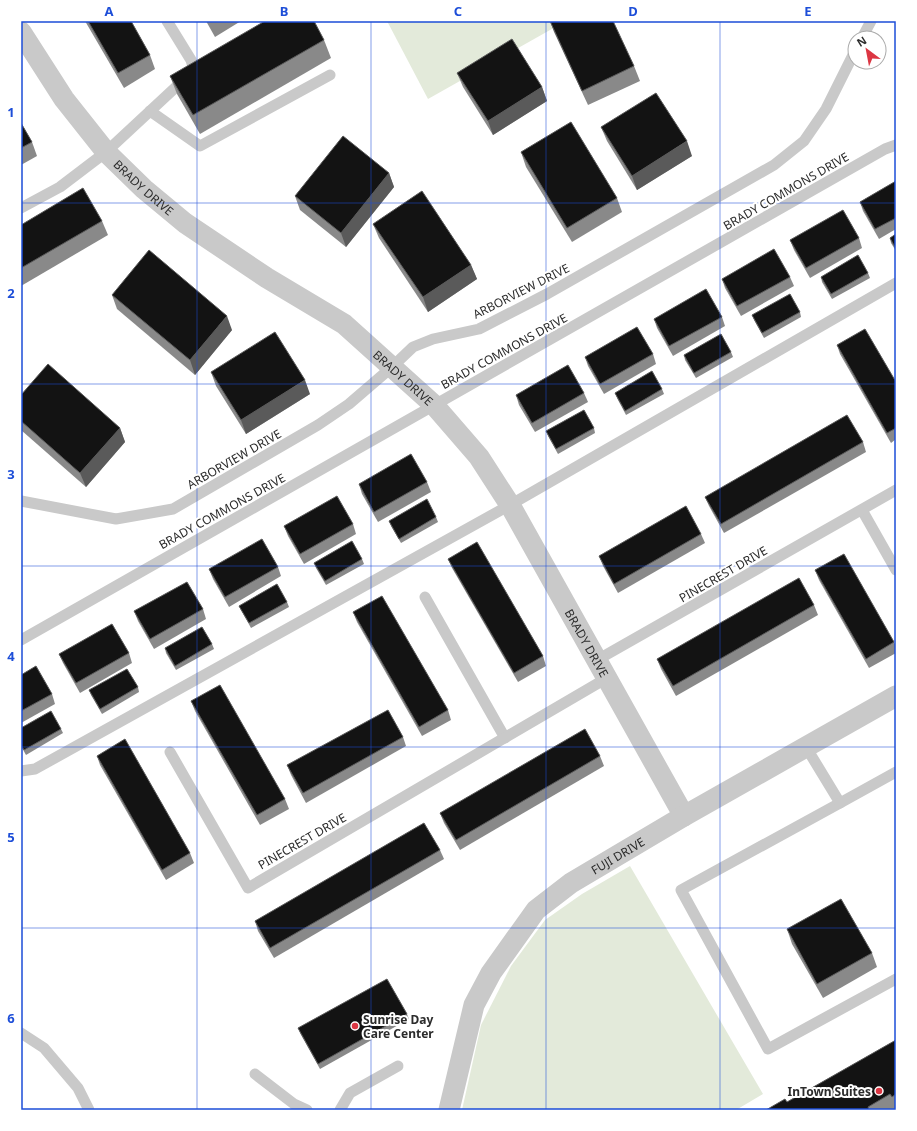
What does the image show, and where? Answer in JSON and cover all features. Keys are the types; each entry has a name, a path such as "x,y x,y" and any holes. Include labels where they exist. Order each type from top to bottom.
{"street":[{"name":"BRADY DRIVE","path":"21,32 64,99 106,152 144,190 185,223 268,278 344,324 434,405 479,457 510,505 684,816"},
{"name":"FUJI DRIVE","path":"449,1110 474,1005 491,973 536,910 571,883 684,816 896,696"}],"lane":[{"path":"21,208 60,187 106,152 191,74 193,67 167,21"},
{"path":"866,30 871,21"},
{"name":"ARBORVIEW DRIVE","path":"21,501 116,518 173,509 318,425 349,404 413,347 433,339 479,329 547,294 774,165 804,140 826,109 847,67"},
{"path":"150,111 200,146 330,74"},
{"name":"BRADY COMMONS DRIVE","path":"21,640 885,149 896,146"},
{"path":"21,771 35,769 510,505 896,283"},
{"name":"PINECREST DRIVE","path":"597,660 896,490"},
{"path":"862,510 896,570"},
{"path":"425,597 505,738"},
{"name":"PINECREST DRIVE","path":"170,752 248,888 607,678"},
{"path":"806,747 840,803"},
{"path":"896,772 681,890 768,1049 896,979"},
{"path":"21,1033 44,1048 78,1088 89,1110"},
{"path":"340,1110 350,1093 398,1066"},
{"path":"255,1074 294,1104 307,1110"}],"green space":[{"path":"387,21 566,21 428,99"},
{"path":"630,866 763,1094 736,1110 462,1110 481,1025 511,966 545,920 582,894"}],"building":[{"path":"88,21 131,21 150,55 118,73"},
{"path":"265,21 314,21 324,40 193,115 170,76"},
{"path":"550,21 613,21 634,66 582,91"},
{"path":"512,39 542,87 488,121 457,73"},
{"path":"656,93 687,141 632,176 601,127"},
{"path":"571,122 617,198 567,228 521,152"},
{"path":"21,123 32,142 21,148"},
{"path":"343,136 389,173 341,233 295,196"},
{"path":"896,181 896,218 875,229 860,202"},
{"path":"83,188 102,221 21,268 21,225"},
{"path":"422,191 471,265 423,297 373,224"},
{"path":"843,210 859,238 806,268 790,240"},
{"path":"896,234 896,249 890,238"},
{"path":"774,249 790,277 737,306 722,279"},
{"path":"149,250 227,316 190,360 112,295"},
{"path":"858,255 868,273 831,294 821,277"},
{"path":"706,289 722,317 669,346 654,319"},
{"path":"790,294 800,312 762,333 752,315"},
{"path":"637,327 653,354 600,384 585,357"},
{"path":"865,329 896,382 896,428 887,433 837,345"},
{"path":"275,332 305,380 241,420 211,372"},
{"path":"721,334 731,352 694,373 684,355"},
{"path":"48,364 120,428 80,473 21,421 21,395"},
{"path":"568,365 584,393 532,423 516,395"},
{"path":"652,371 662,389 625,411 615,393"},
{"path":"584,410 594,428 556,449 546,431"},
{"path":"847,415 863,442 721,524 705,497"},
{"path":"411,454 427,482 374,512 359,484"},
{"path":"337,496 353,524 300,554 284,526"},
{"path":"427,499 436,517 399,539 389,521"},
{"path":"686,506 701,534 614,584 599,556"},
{"path":"262,539 278,567 225,597 209,569"},
{"path":"352,541 362,559 325,581 314,563"},
{"path":"477,542 543,656 514,673 448,559"},
{"path":"844,554 894,642 866,659 815,570"},
{"path":"799,578 814,605 673,686 657,659"},
{"path":"187,582 203,609 150,639 134,611"},
{"path":"277,584 287,602 249,623 239,606"},
{"path":"382,596 448,710 419,727 353,612"},
{"path":"112,624 129,653 76,683 59,654"},
{"path":"202,627 212,644 175,666 165,648"},
{"path":"36,666 52,694 21,711 21,675"},
{"path":"127,669 138,687 100,709 89,690"},
{"path":"220,685 285,799 257,815 191,701"},
{"path":"388,710 403,737 303,793 287,765"},
{"path":"51,711 61,729 24,750 21,745 21,728"},
{"path":"585,729 600,756 456,840 440,813"},
{"path":"125,739 190,853 162,870 97,756"},
{"path":"424,823 440,850 270,948 255,921"},
{"path":"841,899 872,953 817,984 787,929"},
{"name":"Sunrise Day Care Center","path":"387,979 407,1014 318,1064 298,1028"},
{"path":"896,1040 896,1094 892,1097 890,1094 868,1107 869,1110 766,1110 785,1099 787,1102"}],"place":[{"name":"Sunrise Day Care Center","path":"355,1026"},
{"name":"InTown Suites","path":"879,1091"}]}
